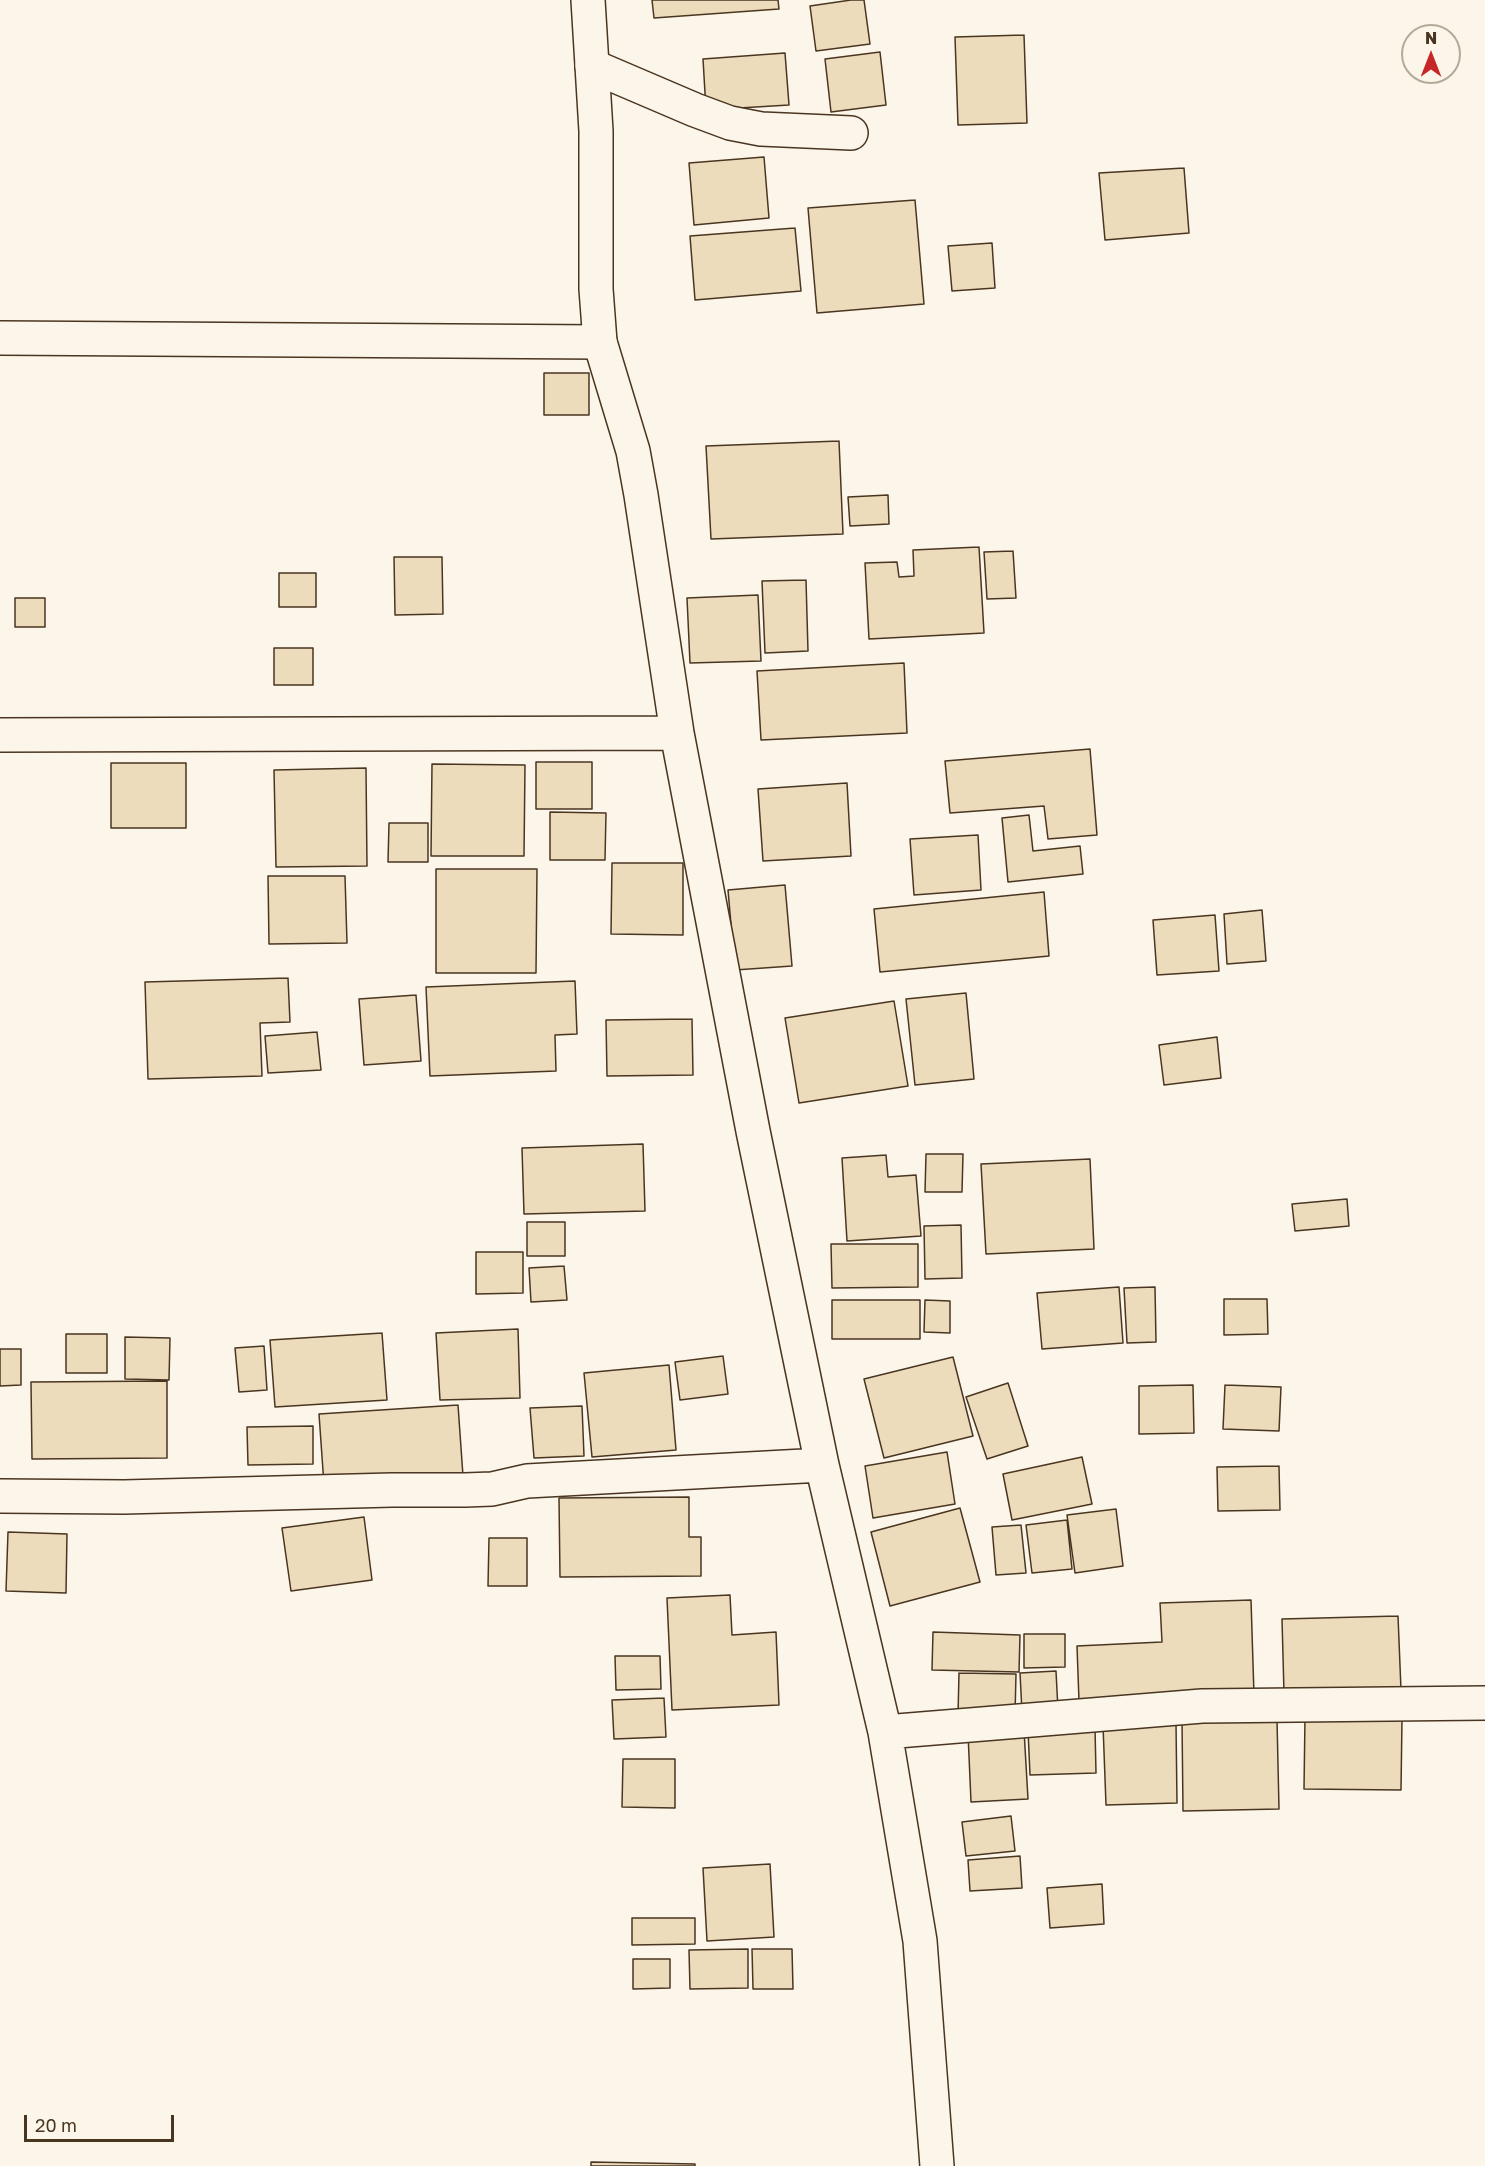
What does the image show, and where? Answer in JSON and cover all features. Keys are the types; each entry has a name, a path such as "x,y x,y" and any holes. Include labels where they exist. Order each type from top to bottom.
{"street":[{"path":"588,0 597,153 596,289 600,342 633,451 642,495 677,733 753,1131 822,1465 885,1732 920,1941 936,2166"},
{"path":"592,66 730,123 761,129 851,133"},
{"path":"0,338 600,342"},
{"path":"0,735 677,733"},
{"path":"0,1496 124,1497 392,1490 465,1491 492,1489 527,1480 822,1465"},
{"path":"885,1732 1202,1706 1485,1703"}],"building":[{"path":"652,0 778,0 779,9 654,18"},
{"path":"864,0 870,44 816,51 810,6"},
{"path":"1024,35 1027,123 958,125 955,37"},
{"path":"880,52 886,105 831,112 825,59"},
{"path":"785,53 789,105 706,110 703,59"},
{"path":"764,157 769,218 694,225 689,163"},
{"path":"1184,168 1189,233 1105,240 1099,173"},
{"path":"915,200 924,304 817,313 808,208"},
{"path":"795,228 801,291 695,300 690,236"},
{"path":"992,243 995,288 952,291 948,246"},
{"path":"544,373 589,373 589,415 544,415"},
{"path":"839,441 843,534 711,539 706,446"},
{"path":"888,495 889,524 850,526 848,497"},
{"path":"979,547 984,633 869,639 865,563 897,562 899,577 914,576 913,550"},
{"path":"1013,551 1016,598 987,599 984,552"},
{"path":"394,557 442,557 443,614 395,615"},
{"path":"279,573 316,573 316,607 279,607"},
{"path":"806,580 808,651 765,653 762,581"},
{"path":"758,595 761,661 690,663 687,598"},
{"path":"15,598 45,598 45,627 15,627"},
{"path":"274,648 313,648 313,685 274,685"},
{"path":"904,663 907,733 761,740 757,671"},
{"path":"1090,749 1097,835 1048,839 1044,806 950,813 945,761"},
{"path":"536,762 592,762 592,809 536,809"},
{"path":"111,763 186,763 186,828 111,828"},
{"path":"432,764 525,765 524,856 431,856"},
{"path":"366,768 367,866 276,867 274,770"},
{"path":"847,783 851,856 763,861 758,789"},
{"path":"550,812 606,813 605,860 550,860"},
{"path":"1029,815 1033,851 1080,846 1083,874 1008,882 1002,818"},
{"path":"389,823 428,823 428,862 388,862"},
{"path":"978,835 981,890 914,895 910,839"},
{"path":"612,863 683,863 683,935 611,934"},
{"path":"436,869 537,869 536,973 436,973"},
{"path":"268,876 345,876 347,943 269,944"},
{"path":"785,885 792,966 735,970 728,890"},
{"path":"1044,892 1049,956 880,972 874,909"},
{"path":"1262,910 1266,961 1227,964 1224,914"},
{"path":"1215,915 1219,971 1157,975 1153,920"},
{"path":"288,978 290,1022 260,1023 262,1076 148,1079 145,982"},
{"path":"575,981 577,1034 555,1035 556,1071 430,1076 426,987"},
{"path":"966,993 974,1079 915,1085 906,999"},
{"path":"416,995 421,1061 364,1065 359,999"},
{"path":"894,1001 908,1086 799,1103 785,1018"},
{"path":"692,1019 693,1075 607,1076 606,1020"},
{"path":"317,1032 321,1070 268,1073 265,1036"},
{"path":"1217,1037 1221,1078 1164,1085 1159,1045"},
{"path":"643,1144 645,1211 524,1214 522,1148"},
{"path":"926,1154 963,1154 962,1192 925,1192"},
{"path":"886,1155 888,1177 916,1175 921,1236 847,1241 842,1158"},
{"path":"1090,1159 1094,1249 986,1254 981,1164"},
{"path":"1347,1199 1349,1226 1295,1231 1292,1204"},
{"path":"527,1222 565,1222 565,1256 527,1256"},
{"path":"961,1225 962,1278 925,1279 924,1226"},
{"path":"831,1244 918,1244 918,1287 832,1288"},
{"path":"476,1252 523,1252 523,1293 476,1294"},
{"path":"564,1266 567,1300 531,1302 529,1268"},
{"path":"1119,1287 1123,1343 1042,1349 1037,1293"},
{"path":"1155,1287 1156,1342 1127,1343 1124,1288"},
{"path":"1224,1299 1267,1299 1268,1334 1224,1335"},
{"path":"832,1300 920,1300 920,1339 832,1339"},
{"path":"925,1300 950,1301 950,1333 924,1332"},
{"path":"518,1329 520,1398 440,1400 436,1333"},
{"path":"382,1333 387,1400 275,1407 270,1340"},
{"path":"66,1334 107,1334 107,1373 66,1373"},
{"path":"125,1337 170,1338 169,1380 125,1379"},
{"path":"264,1346 267,1390 239,1392 235,1348"},
{"path":"0,1349 21,1349 21,1385 0,1386"},
{"path":"723,1356 728,1394 680,1400 675,1362"},
{"path":"953,1357 973,1436 884,1458 864,1379"},
{"path":"669,1365 676,1450 592,1457 584,1373"},
{"path":"167,1381 167,1458 32,1459 31,1382"},
{"path":"1008,1383 1028,1446 987,1459 966,1397"},
{"path":"1193,1385 1194,1433 1139,1434 1139,1386"},
{"path":"1225,1385 1281,1387 1279,1431 1223,1429"},
{"path":"458,1405 463,1476 324,1485 319,1414"},
{"path":"582,1406 584,1456 534,1458 530,1408"},
{"path":"313,1426 313,1464 248,1465 247,1427"},
{"path":"947,1452 955,1504 873,1518 865,1466"},
{"path":"1082,1457 1092,1504 1012,1520 1003,1474"},
{"path":"1279,1466 1280,1510 1218,1511 1217,1467"},
{"path":"689,1497 689,1537 701,1537 701,1576 560,1577 559,1498"},
{"path":"960,1508 980,1582 890,1606 871,1532"},
{"path":"1116,1509 1123,1566 1075,1573 1067,1515"},
{"path":"364,1517 372,1580 291,1591 282,1528"},
{"path":"1067,1520 1072,1569 1032,1573 1026,1525"},
{"path":"1021,1525 1026,1573 996,1575 992,1527"},
{"path":"8,1532 67,1534 66,1593 6,1591"},
{"path":"489,1538 527,1538 527,1586 488,1586"},
{"path":"730,1595 732,1635 776,1632 779,1705 672,1710 667,1598"},
{"path":"1251,1600 1254,1695 1079,1701 1077,1646 1162,1642 1160,1603"},
{"path":"1398,1616 1401,1690 1284,1693 1282,1619"},
{"path":"933,1632 1020,1635 1019,1672 932,1670"},
{"path":"1024,1634 1065,1634 1065,1667 1024,1668"},
{"path":"615,1656 660,1656 661,1689 616,1690"},
{"path":"1056,1671 1058,1710 1022,1712 1020,1673"},
{"path":"959,1673 1016,1674 1015,1715 958,1715"},
{"path":"664,1698 666,1737 614,1739 612,1700"},
{"path":"1305,1717 1402,1719 1401,1790 1304,1789"},
{"path":"1277,1720 1279,1809 1183,1811 1182,1721"},
{"path":"1176,1723 1177,1803 1106,1805 1103,1725"},
{"path":"1095,1728 1096,1773 1030,1775 1028,1730"},
{"path":"1024,1730 1028,1799 971,1802 968,1733"},
{"path":"623,1759 675,1759 675,1808 622,1807"},
{"path":"1011,1816 1015,1851 966,1856 962,1822"},
{"path":"1020,1856 1022,1888 970,1891 968,1860"},
{"path":"770,1864 774,1937 707,1941 703,1868"},
{"path":"1102,1884 1104,1924 1050,1928 1047,1888"},
{"path":"632,1918 695,1918 695,1944 632,1945"},
{"path":"748,1949 748,1988 690,1989 689,1950"},
{"path":"752,1949 792,1949 793,1989 753,1989"},
{"path":"633,1959 670,1959 670,1988 633,1989"},
{"path":"591,2162 695,2164 695,2166 591,2166"}]}
